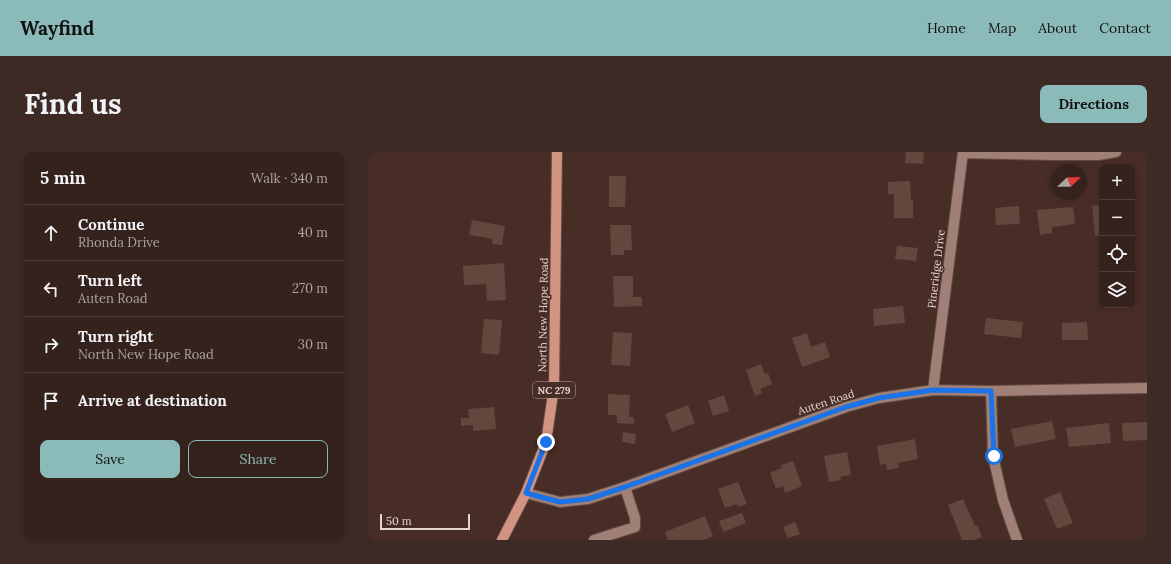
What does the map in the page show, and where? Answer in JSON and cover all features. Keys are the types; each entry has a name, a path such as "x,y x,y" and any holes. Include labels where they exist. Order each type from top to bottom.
{"main road":[{"name":"North New Hope Road","path":"502,540 526,493 546,442 554,387 557,152"}],"street":[{"path":"963,153 1098,155 1116,152"},
{"name":"Pineridge Drive","path":"933,390 963,153"},
{"name":"Auten Road","path":"526,493 560,502 588,499 846,407 879,398 933,390 991,391 1147,388"},
{"path":"991,391 994,456 1003,500 1017,540"},
{"path":"594,540 635,527 635,518 625,487"}],"building":[{"path":"906,152 924,152 923,164 905,163"},
{"path":"609,176 626,176 625,207 609,207"},
{"path":"910,181 911,200 913,200 913,218 894,218 894,194 888,194 888,182"},
{"path":"1099,205 1099,235 1095,236 1092,206"},
{"path":"1019,206 1020,224 996,225 995,208"},
{"path":"1073,207 1075,224 1052,227 1052,233 1040,235 1037,210"},
{"path":"472,220 505,226 502,245 492,244 493,239 469,235"},
{"path":"610,225 631,225 632,250 624,250 624,255 611,255"},
{"path":"897,246 918,248 916,261 895,259"},
{"path":"504,263 506,300 487,301 486,284 464,285 463,266"},
{"path":"613,276 633,276 633,297 642,297 642,306 614,307"},
{"path":"903,306 905,323 874,326 873,309"},
{"path":"986,318 1023,322 1021,338 984,334"},
{"path":"484,319 502,320 499,355 481,353"},
{"path":"1087,322 1088,340 1062,340 1062,323"},
{"path":"613,332 632,333 630,366 611,365"},
{"path":"807,333 811,347 825,342 830,357 802,367 792,338"},
{"path":"761,364 765,374 768,373 772,384 760,389 762,393 755,396 746,370"},
{"path":"608,394 630,395 629,417 634,417 634,424 617,423 617,415 608,415"},
{"path":"724,395 729,411 713,416 708,401"},
{"path":"688,405 695,423 672,432 665,414"},
{"path":"494,407 496,429 473,431 473,425 461,426 461,418 469,418 468,409"},
{"path":"1052,421 1056,439 1015,447 1011,429"},
{"path":"1147,422 1147,440 1123,441 1122,423"},
{"path":"1109,423 1111,443 1069,447 1066,428"},
{"path":"623,432 636,434 635,444 622,442"},
{"path":"915,439 918,459 898,463 899,468 887,470 886,464 880,465 877,446"},
{"path":"847,452 851,475 840,477 841,480 829,482 824,456"},
{"path":"793,461 802,486 785,493 783,486 776,489 770,473 782,468 781,465"},
{"path":"738,482 747,504 738,507 737,504 725,508 718,489"},
{"path":"1060,492 1073,523 1057,529 1044,499"},
{"path":"963,499 975,526 977,525 982,537 974,540 962,540 948,505"},
{"path":"742,513 746,523 723,532 719,521"},
{"path":"705,516 713,536 703,540 668,540 665,532"},
{"path":"795,522 800,534 788,538 783,527"}],"route":[{"path":"546,442 526,493 560,502 588,499 846,407 879,398 933,390 991,391 994,456"}]}
